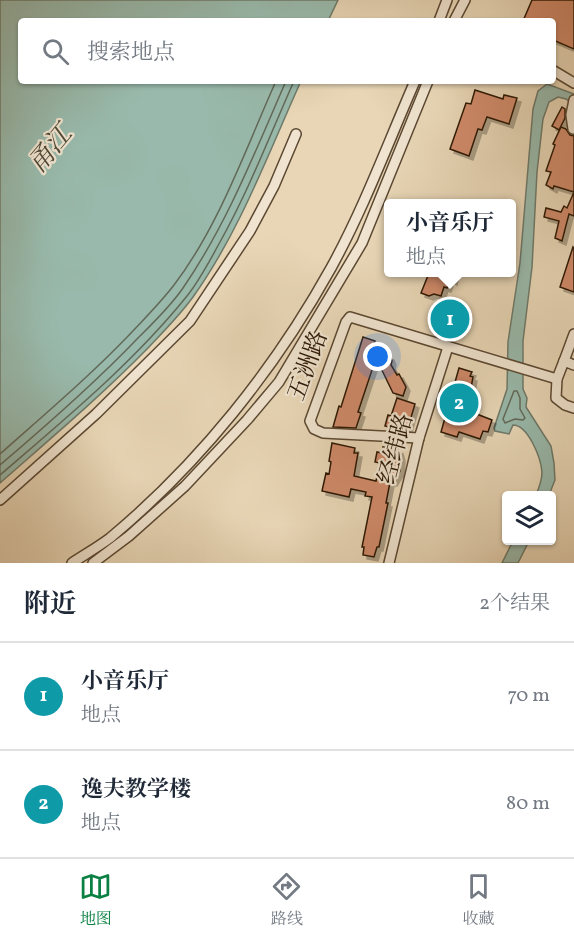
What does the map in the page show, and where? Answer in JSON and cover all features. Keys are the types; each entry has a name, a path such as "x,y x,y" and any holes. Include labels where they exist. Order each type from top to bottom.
{"street":[{"path":"440,18 447,0"},
{"path":"456,18 465,0"},
{"path":"556,72 574,82"},
{"path":"72,563 109,539 176,477 241,403 294,329 331,267 366,194 414,84"},
{"path":"93,563 129,536 185,486 279,382 362,243 427,84"},
{"path":"573,102 571,115 573,129"},
{"path":"0,500 96,414 190,321 250,231 274,186 296,134"},
{"name":"五洲路","path":"419,438 323,433 314,429 310,421 346,322 350,317 557,379"},
{"path":"574,334 569,363 557,379 556,398 574,408"},
{"name":"经纬路","path":"389,563 419,438 448,347"}],"water":[{"name":"甬江","path":"0,0 338,0 329,18 18,18 18,84 300,84 239,219 210,272 193,297 130,366 0,483"},
{"path":"547,84 574,94 574,105 558,97 549,102 543,119 537,172 532,267 523,341 523,389 527,398 526,407 551,446 555,480 551,491 537,491 542,472 536,451 524,430 513,425 509,434 495,431 494,428 507,389 508,342 520,263 533,109 538,91"},
{"path":"511,545 527,545 518,563 502,563"}],"building":[{"path":"532,0 574,0 574,49 556,41 556,18 524,18"},
{"path":"475,90 503,99 504,95 517,98 509,124 487,117 482,130 478,129 469,156 450,149 466,103 471,104"},
{"path":"562,107 565,109 565,118 559,130 552,126"},
{"path":"561,127 574,136 574,192 554,186 553,189 546,185 551,172 546,171 555,145 553,144"},
{"path":"574,192 574,216 569,214 562,241 555,238 559,221 544,217 546,208 561,212 564,206 567,208"},
{"path":"574,248 574,292 560,287"},
{"path":"427,277 454,277 453,281 450,279 447,288 444,287 441,296 421,293"},
{"path":"449,304 459,307 462,313 456,331 448,334 442,332 438,324 444,306"},
{"path":"363,337 375,341 372,350 390,356 391,365 406,387 403,396 393,393 376,358 358,412 361,413 356,428 333,427 339,406 341,407"},
{"path":"459,368 472,372 471,388 475,396 469,411 492,420 488,432 483,431 480,439 459,432 457,437 441,432"},
{"path":"397,398 415,404 407,431 385,426"},
{"path":"332,443 355,448 354,453 358,453 354,476 376,481 380,463 375,462 377,452 382,453 383,447 399,450 400,471 393,482 390,482 379,547 374,557 363,555 364,547 362,547 372,497 365,496 366,492 351,489 349,497 322,491 326,473 329,474"}],"place":[{"name":"小音乐厅","path":"450,319"},
{"name":"逸夫教学楼","path":"459,403"}]}
